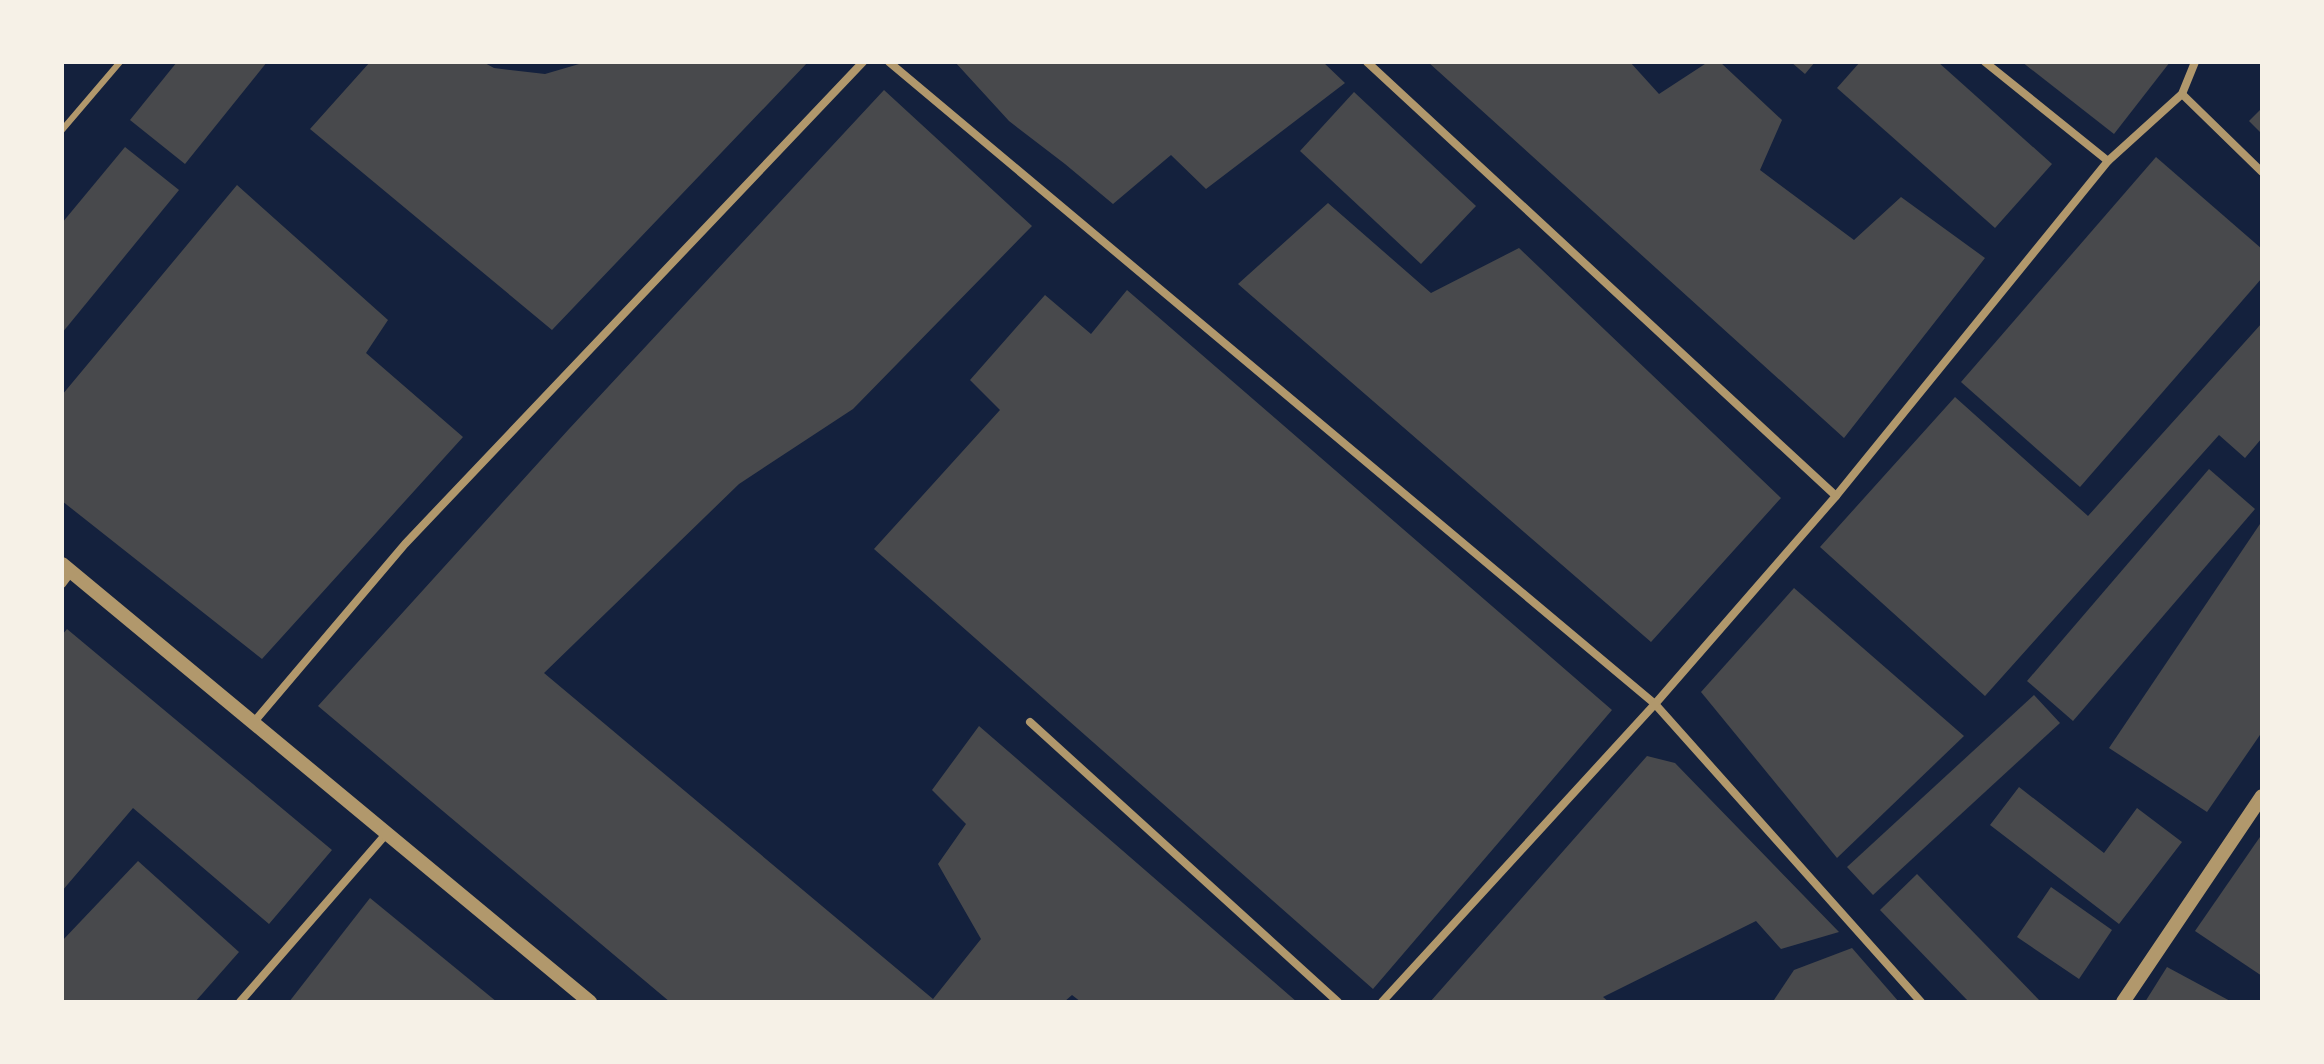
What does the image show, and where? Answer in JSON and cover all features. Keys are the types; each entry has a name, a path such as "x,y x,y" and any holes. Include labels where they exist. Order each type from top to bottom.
{"street":[{"path":"254,722 405,544 863,62"},
{"path":"889,62 1655,704 1921,1002"},
{"path":"1367,62 1836,496"},
{"path":"1985,62 2108,161"},
{"path":"1382,1002 1655,704 1836,496 2108,161 2182,94 2195,62"},
{"path":"2182,94 2262,172"},
{"path":"65,573 254,722 590,1002"},
{"path":"1030,722 1338,1002"},
{"path":"2123,1002 2262,796"},
{"path":"240,1002 387,833"}],"lane":[{"path":"62,130 120,62"}],"building":[{"path":"177,62 267,62 185,164 130,120"},
{"path":"370,62 483,62 494,68 545,74 586,62 808,62 552,330 310,129"},
{"path":"955,62 1323,62 1345,83 1206,189 1171,155 1113,204 1009,121"},
{"path":"1428,62 1630,62 1659,94 1708,62 1720,62 1782,120 1760,170 1854,240 1901,197 1985,258 1844,438"},
{"path":"1791,62 1815,62 1805,74"},
{"path":"1860,62 1938,62 2052,164 1995,228 1837,88"},
{"path":"2022,62 2170,62 2114,134"},
{"path":"884,90 1032,226 853,409 739,484 544,673 933,999 981,939 938,864 966,824 932,790 979,726 1297,1002 1081,1002 1072,995 1064,1002 670,1002 318,706 569,429"},
{"path":"1354,92 1476,206 1421,264 1300,151"},
{"path":"2262,108 2262,134 2249,121"},
{"path":"125,147 179,190 62,333 62,223"},
{"path":"2156,157 2262,249 2262,278 2080,487 1961,382"},
{"path":"237,185 388,320 366,353 463,437 262,659 62,501 62,395"},
{"path":"1328,203 1431,293 1519,248 1781,498 1651,642 1238,284"},
{"path":"1127,290 1612,710 1373,989 874,549 1000,410 970,380 1045,295 1091,334"},
{"path":"2262,323 2262,438 2245,458 2219,435 1985,696 1820,547 1955,397 2088,516"},
{"path":"2209,469 2255,509 2073,721 2027,681"},
{"path":"2262,521 2262,732 2207,812 2109,748"},
{"path":"1794,588 1964,736 1837,858 1701,692"},
{"path":"67,629 332,850 269,924 133,808 62,891 62,635"},
{"path":"2034,695 2060,723 1873,895 1847,867"},
{"path":"1647,756 1675,763 1839,932 1781,949 1756,921 1603,997 1609,1002 1430,1002"},
{"path":"2019,787 2104,853 2137,808 2182,842 2119,924 1990,825"},
{"path":"2262,834 2262,976 2195,931"},
{"path":"138,861 239,952 195,1002 62,1002 62,941"},
{"path":"1917,874 2041,1002 1969,1002 1880,910"},
{"path":"2051,887 2112,930 2079,979 2017,937"},
{"path":"370,898 497,1002 289,1002"},
{"path":"1852,948 1899,1002 1774,1000 1794,970"},
{"path":"2167,967 2232,1002 2145,1002"}]}
